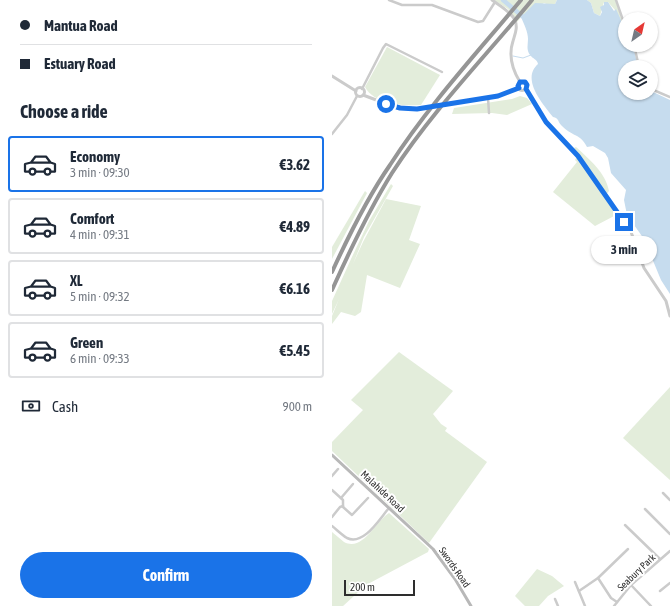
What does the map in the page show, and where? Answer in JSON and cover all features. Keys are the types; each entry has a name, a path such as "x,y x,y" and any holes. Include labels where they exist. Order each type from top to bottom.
{"highway":[{"path":"332,272 368,201 390,165 426,115 521,0"},
{"path":"332,290 351,246 379,196 407,152 437,113 532,0"}],"main road":[{"name":"Malahide Road","path":"332,455 423,539"},
{"name":"Swords Road","path":"423,539 447,567 471,606"}],"street":[{"path":"389,0 402,5 432,5 478,22 483,21 493,1 505,9 515,21 516,31 510,55 512,68 520,82 518,86 519,88"},
{"path":"616,0 620,12"},
{"path":"363,95 362,88 386,44 442,72"},
{"path":"332,76 356,91 358,96"},
{"path":"520,82 526,83 526,89 546,122 578,156 631,232 644,268 666,301 670,316"},
{"path":"356,91 358,88 362,88"},
{"path":"332,134 347,115 358,96 363,95 386,104 408,109 488,98 510,93 519,88 523,90 526,89"},
{"path":"658,92 670,97"},
{"path":"488,98 489,113"},
{"path":"332,476 338,469"},
{"path":"341,498 353,484"},
{"path":"332,490 344,501 343,506"},
{"path":"663,492 670,500"},
{"path":"343,506 353,515 368,498"},
{"path":"332,516 343,506"},
{"path":"332,526 346,538 358,539 364,535 389,508"},
{"path":"644,509 670,534"},
{"path":"625,525 660,559"},
{"path":"579,591 598,578 628,549"},
{"name":"Seabury Park","path":"614,606 631,585 670,551"},
{"path":"598,578 611,598 617,602"},
{"path":"575,582 585,606"},
{"path":"660,591 670,584"},
{"path":"631,585 651,606"},
{"path":"555,599 558,606"}],"green space":[{"path":"494,0 557,0 555,4 549,5 544,3 522,16 517,22 508,9"},
{"path":"587,0 615,0 619,12 618,16 608,2 604,2 600,16 594,13 591,3"},
{"path":"387,47 440,75 421,105 406,105 383,101 376,98 365,87"},
{"path":"520,96 527,98 532,104 507,115 492,113 452,114 454,108 512,99"},
{"path":"576,147 601,172 609,191 605,196 616,215 595,226 553,192 577,162 575,160 578,155 574,148"},
{"path":"391,184 393,186 364,237 353,264 386,199 421,206 409,240 420,244 400,288 367,275 361,312 355,316 341,312 332,324 332,316 339,299 332,314 332,301 369,221"},
{"path":"365,191 367,193 332,259 332,247"},
{"path":"399,352 453,391 433,414 441,424 447,428 445,431 487,462 429,543 332,451 332,442 363,410 351,400"},
{"path":"670,387 670,480 623,438"},
{"path":"389,513 429,549 428,552 366,585 343,606 332,606 332,532 344,542 351,544 357,543 369,534"},
{"path":"537,569 552,576 564,586 548,596 539,606 525,606 515,596"}],"water":[{"path":"557,0 587,0 591,3 594,13 600,16 602,12 600,7 604,5 604,2 608,2 614,11 616,9 618,13 618,52 635,52 636,60 618,60 618,100 658,100 658,94 670,100 670,294 661,280 644,239 627,215 624,200 626,190 611,173 608,158 605,153 593,146 587,147 582,139 565,129 548,111 532,84 533,70 538,64 528,51 526,28 521,17 535,3 555,4"}],"waterway":[{"path":"503,0 522,16"},
{"path":"513,56 523,58 531,55"}],"route":[{"path":"386,104 400,108 417,109 488,98 510,93 519,88 518,84 520,82 525,82 527,85 526,89 546,122 578,156 624,222"}]}
